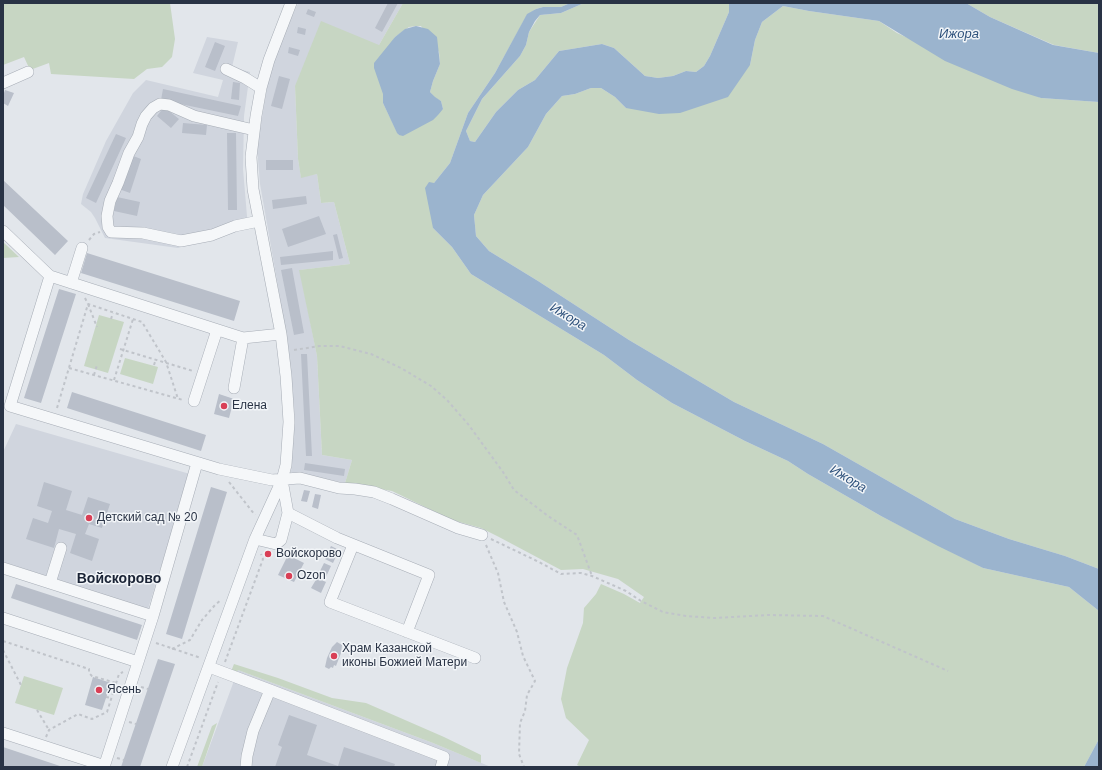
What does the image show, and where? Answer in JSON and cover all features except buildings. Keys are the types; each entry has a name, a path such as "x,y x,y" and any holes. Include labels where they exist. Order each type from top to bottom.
{"street":[{"path":"172,767 255,539 282,480 286,466 289,422 286,376 280,334 253,189 251,157 261,88 271,54 291,3"},
{"path":"226,70 245,78 261,88"},
{"path":"3,83 28,72"},
{"path":"254,130 194,116 169,105 160,104 153,108 146,116 138,137 129,153 110,200 106,216 108,228 112,232 143,233 181,241 212,235 235,226 259,221"},
{"path":"3,231 50,276 243,338 280,334"},
{"path":"75,284 82,248"},
{"path":"50,276 10,406 219,469 272,480 300,478 340,488 355,488 374,492 458,528 482,535"},
{"path":"194,401 217,330"},
{"path":"234,388 243,338"},
{"path":"3,733 105,766 153,616 198,463"},
{"path":"255,539 276,544 281,540 288,513 282,480"},
{"path":"288,513 337,538 429,575 407,632"},
{"path":"353,544 330,602 475,658"},
{"path":"50,583 61,548"},
{"path":"3,568 153,616"},
{"path":"3,618 138,663"},
{"path":"210,664 222,672 444,757 441,767"},
{"path":"246,767 253,731 270,690"}],"path":[{"path":"82,248 94,234 108,228"},
{"path":"75,284 88,304 97,327"},
{"path":"88,304 142,322 166,362 178,399"},
{"path":"54,419 88,304"},
{"path":"111,319 114,312"},
{"path":"114,380 133,319"},
{"path":"283,352 320,346 340,346 371,354 401,368 431,386 447,400 468,424 504,472 514,490 548,516 577,535 592,576"},
{"path":"120,349 203,374"},
{"path":"154,365 156,359"},
{"path":"94,375 97,365"},
{"path":"69,368 189,402 194,401"},
{"path":"219,469 257,518"},
{"path":"482,535 561,574 581,573 592,576 626,591 663,612 686,616 714,618 769,615 823,616 948,671"},
{"path":"482,535 498,573 504,602 517,632 523,656 534,680 527,695 525,711 520,723 519,754 524,767"},
{"path":"187,767 263,559 255,539"},
{"path":"172,649 190,640 202,620 215,605 238,587"},
{"path":"145,640 210,664"},
{"path":"3,641 89,669 89,673 92,676 116,683"},
{"path":"3,650 21,685"},
{"path":"42,746 50,730 78,714 92,719 107,712 119,674 138,663"},
{"path":"106,697 112,698"},
{"path":"37,710 50,730"}],"shaded area":[{"path":"298,3 403,3 379,45 295,86 298,159 301,177 317,174 321,203 334,202 350,264 300,270 317,356 322,455 352,460 345,483 291,472 295,417 290,366 260,184 257,147 269,76 283,36"},
{"path":"207,37 238,42 232,67 250,72 244,116 243,169 248,228 178,248 105,238 91,212 81,204 83,194 106,141 133,93 146,80 218,97 223,80 193,73"},
{"name":"Детский сад № 20","path":"16,424 190,474 148,609 3,562 3,452"},
{"path":"238,670 433,743 491,767 202,767"}],"green space":[{"path":"3,3 170,3 175,39 172,57 162,67 147,69 134,79 51,74 49,63 30,70 24,57 3,65"},
{"path":"403,3 570,3 561,7 543,7 536,9 527,15 495,73 468,113 450,163 434,183 433,228 452,247 471,274 604,355 637,380 672,403 745,441 788,461 881,516 983,568 1069,587 1099,611 1099,739 1084,767 581,767 577,765 589,740 566,718 561,699 567,668 583,623 584,608 596,594 601,584 640,603 644,597 618,579 583,569 561,570 481,528 452,520 392,491 345,483 352,460 322,455 317,356 299,270 350,264 334,202 321,203 317,174 301,178 298,159 295,86 321,21 379,45","holes":["421,26 439,52 440,64 430,92 435,98 441,101 443,109 399,135 383,103 383,94 393,41 395,37 409,27"]},
{"path":"584,3 729,3 729,12 710,56 704,66 696,72 686,71 673,76 658,78 645,76 614,48 602,44 559,51 535,80 518,90 496,112 475,142 470,141 466,131 482,99 520,56 526,45 529,32 540,15 561,13"},
{"path":"966,3 1099,3 1099,53 1054,45 990,17"},
{"path":"783,6 879,21 897,33 1041,98 1099,102 1099,569 955,519 823,444 734,402 629,340 489,251 476,236 474,215 483,195 528,147 546,114 562,96 575,94 591,88 601,88 615,97 626,108 750,65 755,40 762,22"},
{"path":"3,242 19,257 3,258"},
{"path":"99,315 124,322 108,373 84,366"},
{"path":"125,358 158,367 153,384 120,374"},
{"path":"234,664 332,698 366,703 481,755 481,763 433,743 238,670 236,675 233,673 232,669"},
{"path":"24,676 63,688 54,715 15,703"},
{"path":"217,723 202,767 197,767 212,726"}],"water":[{"name":"Ижора","path":"570,3 584,3 561,13 540,15 535,21 520,56 482,99 466,131 470,141 475,142 496,112 518,90 535,80 559,51 602,44 614,48 645,76 658,78 673,76 686,71 696,72 704,66 710,56 729,12 729,3 966,3 990,17 1053,45 1099,53 1099,102 1041,98 1012,89 945,61 879,21 783,6 762,22 755,40 750,65 728,97 680,113 659,114 626,108 615,97 601,88 591,88 575,94 562,96 546,114 528,147 483,195 474,215 476,236 489,251 629,340 734,402 823,444 955,519 1099,569 1099,611 1069,587 983,568 881,516 788,461 745,441 672,403 637,380 604,355 471,274 452,247 433,228 425,188 429,182 434,183 450,163 468,113 495,73 527,14 543,7 561,7"},
{"path":"416,26 428,29 437,37 440,64 430,92 441,101 443,109 433,120 403,136 397,133 383,103 383,94 374,68 374,63 395,37 405,29"},
{"path":"1099,739 1099,767 1084,767"}],"place":[{"name":"Елена","path":"224,406"},
{"name":"Детский сад № 20","path":"89,518"},
{"name":"Войскорово","path":"268,554"},
{"name":"Ozon","path":"289,576"},
{"name":"Храм Казанской иконы Божией Матери","path":"334,656"},
{"name":"Ясень","path":"99,690"}],"district":[{"name":"Войскорово","path":"119,579"}]}
